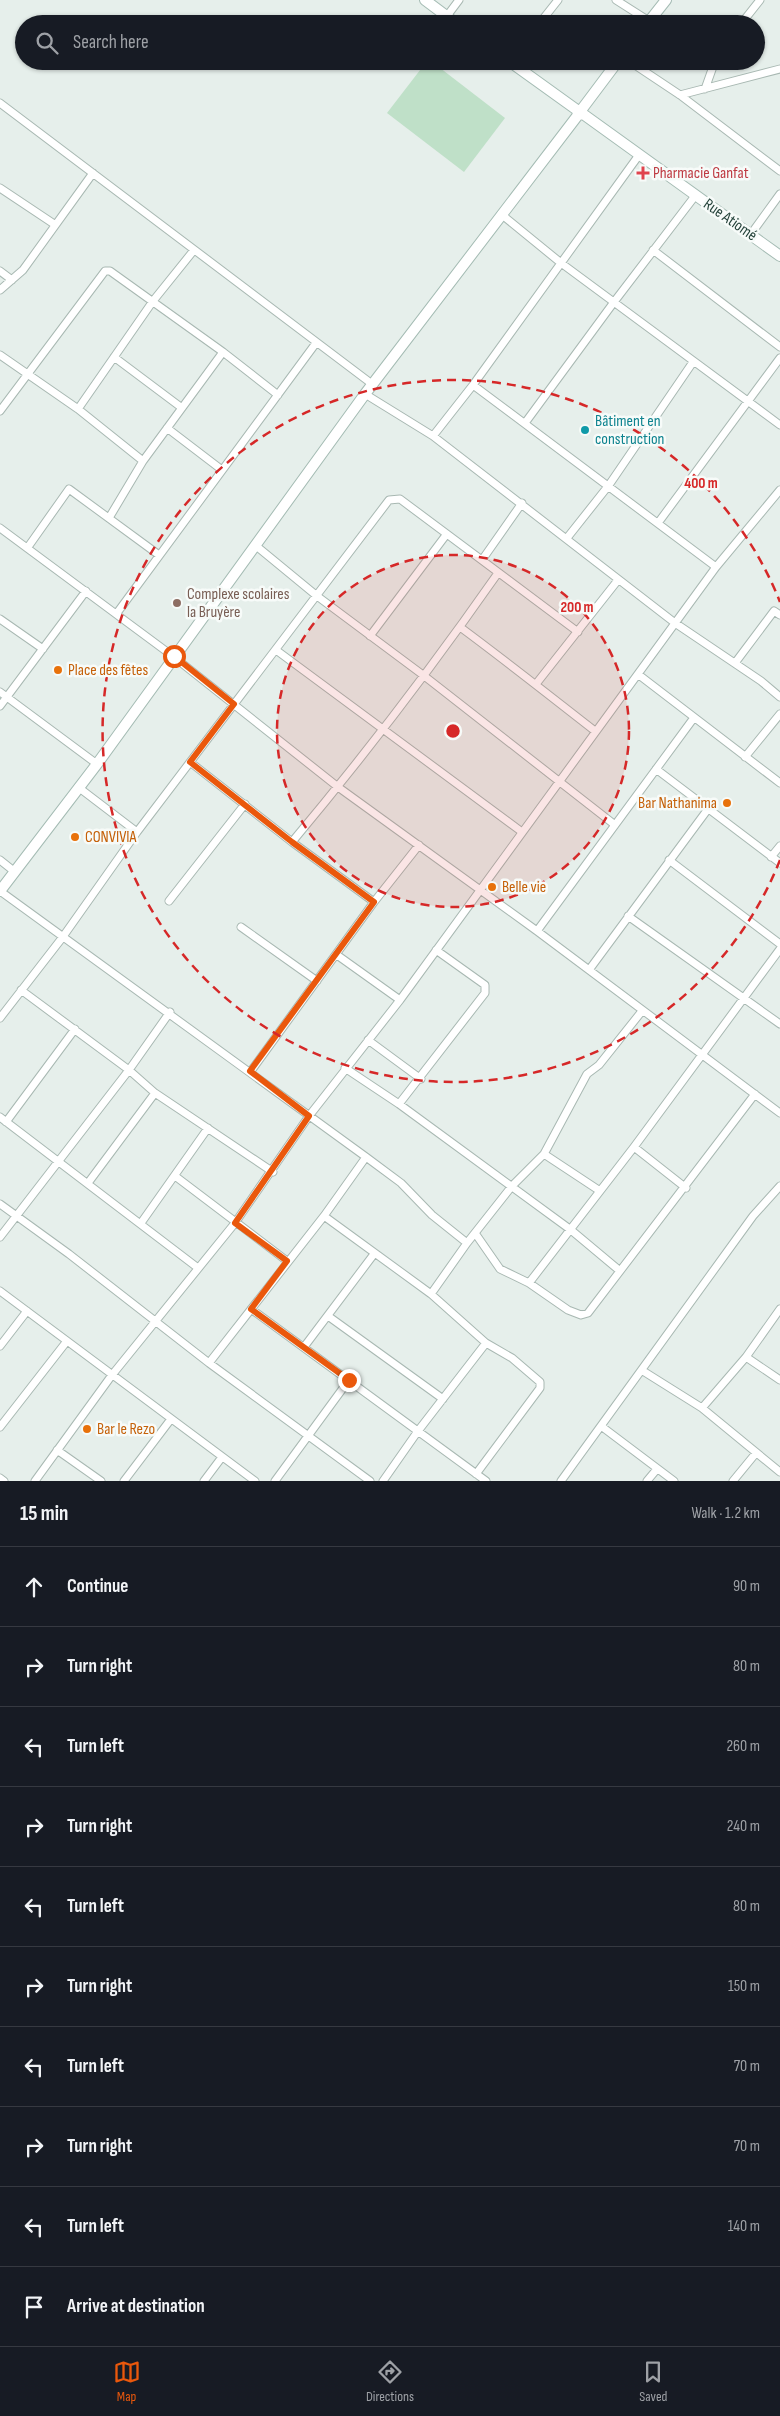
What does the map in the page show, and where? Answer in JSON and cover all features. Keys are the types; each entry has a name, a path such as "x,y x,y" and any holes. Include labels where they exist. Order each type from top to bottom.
{"street":[{"path":"425,0 446,15"},
{"path":"448,15 459,0"},
{"path":"546,15 558,0"},
{"path":"616,0 638,15"},
{"path":"654,15 666,0"},
{"path":"748,15 760,0"},
{"path":"680,96 780,69"},
{"name":"Rue Atiomé","path":"521,70 780,256"},
{"path":"467,1243 432,1215 401,1183 366,1156 309,1116 170,1012 62,938 0,891 97,764 364,394 611,70"},
{"path":"642,70 780,171"},
{"path":"704,89 711,70"},
{"path":"1,106 372,384"},
{"path":"433,436 473,385 639,155"},
{"path":"0,290 23,270 54,224 93,174"},
{"path":"0,188 54,224"},
{"path":"751,234 780,194"},
{"path":"525,423 694,196"},
{"path":"501,214 561,263 780,425"},
{"path":"78,409 153,301 194,250"},
{"path":"653,250 780,347"},
{"path":"0,411 105,271 110,270 223,352 278,395"},
{"path":"0,271 12,280"},
{"path":"117,613 316,343"},
{"path":"109,518 143,461 223,352"},
{"path":"0,355 78,409 143,461"},
{"path":"114,357 182,408"},
{"path":"658,523 750,402 780,358"},
{"path":"567,538 609,485 693,362"},
{"path":"473,385 609,485 716,568"},
{"path":"364,394 433,436 675,623 780,697"},
{"path":"167,428 222,470"},
{"path":"28,547 70,489 159,555"},
{"path":"35,1481 112,1375 235,1223 273,1172 309,1116 400,1000 479,889 639,675 716,568 778,495"},
{"path":"0,1018 62,938 137,832 389,500 394,498 400,499 578,632"},
{"path":"482,560 522,503"},
{"path":"0,528 174,656 338,787 538,931 780,1113"},
{"path":"370,636 446,535"},
{"path":"255,545 317,596 423,675 615,825"},
{"path":"292,842 384,728 498,573"},
{"path":"536,684 618,580"},
{"path":"0,706 86,591"},
{"path":"734,663 777,613 780,604"},
{"path":"0,619 43,649"},
{"path":"460,627 536,684 595,732"},
{"path":"276,650 384,728 522,832"},
{"path":"639,675 693,719 780,783"},
{"path":"0,692 97,764"},
{"path":"745,756 780,714"},
{"path":"538,931 693,719"},
{"path":"190,762 292,842 374,902"},
{"path":"656,769 780,863"},
{"path":"78,787 137,832"},
{"path":"169,900 245,804"},
{"path":"589,970 708,809"},
{"path":"250,1071 337,955 374,902 419,845"},
{"path":"771,857 780,846"},
{"path":"0,860 14,872"},
{"path":"669,860 780,944"},
{"path":"628,916 780,1024"},
{"path":"241,927 317,981"},
{"path":"529,1283 634,1147 780,949"},
{"path":"399,1104 486,993 485,985 436,950"},
{"path":"337,955 400,1000"},
{"path":"21,990 129,1070 156,1093 273,1172"},
{"path":"431,1294 467,1243 512,1186 544,1154 586,1074 599,1065 610,1053 642,1011"},
{"path":"0,1237 129,1070 170,1012"},
{"path":"75,1029 3,1119 198,1268"},
{"path":"368,1040 420,1079"},
{"path":"345,1068 399,1104 512,1186 571,1230 620,1271"},
{"path":"88,1183 156,1093"},
{"path":"475,1233 488,1250 495,1265 504,1272 529,1283 568,1310 588,1313 686,1188 756,1094"},
{"path":"141,1223 208,1128"},
{"path":"634,1147 686,1188"},
{"path":"544,1154 600,1191"},
{"path":"209,1363 324,1216 366,1156"},
{"path":"175,1176 287,1261"},
{"path":"561,1481 753,1216 780,1186"},
{"path":"0,1204 209,1363 370,1481"},
{"path":"324,1216 431,1294 486,1343 512,1358 541,1385 476,1474"},
{"path":"304,1347 374,1254"},
{"path":"0,1291 255,1481"},
{"path":"251,1309 486,1481"},
{"path":"702,1408 746,1357 780,1309"},
{"path":"0,1346 27,1311"},
{"path":"328,1316 443,1399"},
{"path":"0,1427 67,1341"},
{"path":"383,1481 418,1431 486,1343"},
{"path":"746,1357 780,1380"},
{"path":"643,1370 702,1408 780,1472"},
{"path":"275,1481 349,1380"},
{"path":"124,1481 171,1419"},
{"path":"601,1426 674,1481"},
{"path":"57,1450 101,1481"},
{"path":"733,1481 756,1453"},
{"path":"204,1481 222,1457"},
{"path":"647,1481 657,1469"},
{"path":"0,1478 4,1481"}],"green space":[{"path":"420,70 443,70 505,118 464,172 387,113"}],"place":[{"name":"Pharmacie Ganfat","path":"643,173"},
{"name":"Bâtiment en construction","path":"585,430"},
{"name":"Complexe scolaires la Bruyère","path":"177,603"},
{"name":"Place des fêtes","path":"58,670"},
{"name":"Bar Nathanima","path":"727,803"},
{"name":"CONVIVIA","path":"75,837"},
{"name":"Belle vie","path":"492,887"},
{"name":"Bar le Rezo","path":"87,1429"}],"route":[{"path":"174,656 234,704 190,762 292,842 374,902 337,955 250,1071 309,1116 273,1172 235,1223 287,1261 251,1309 349,1380"}]}
